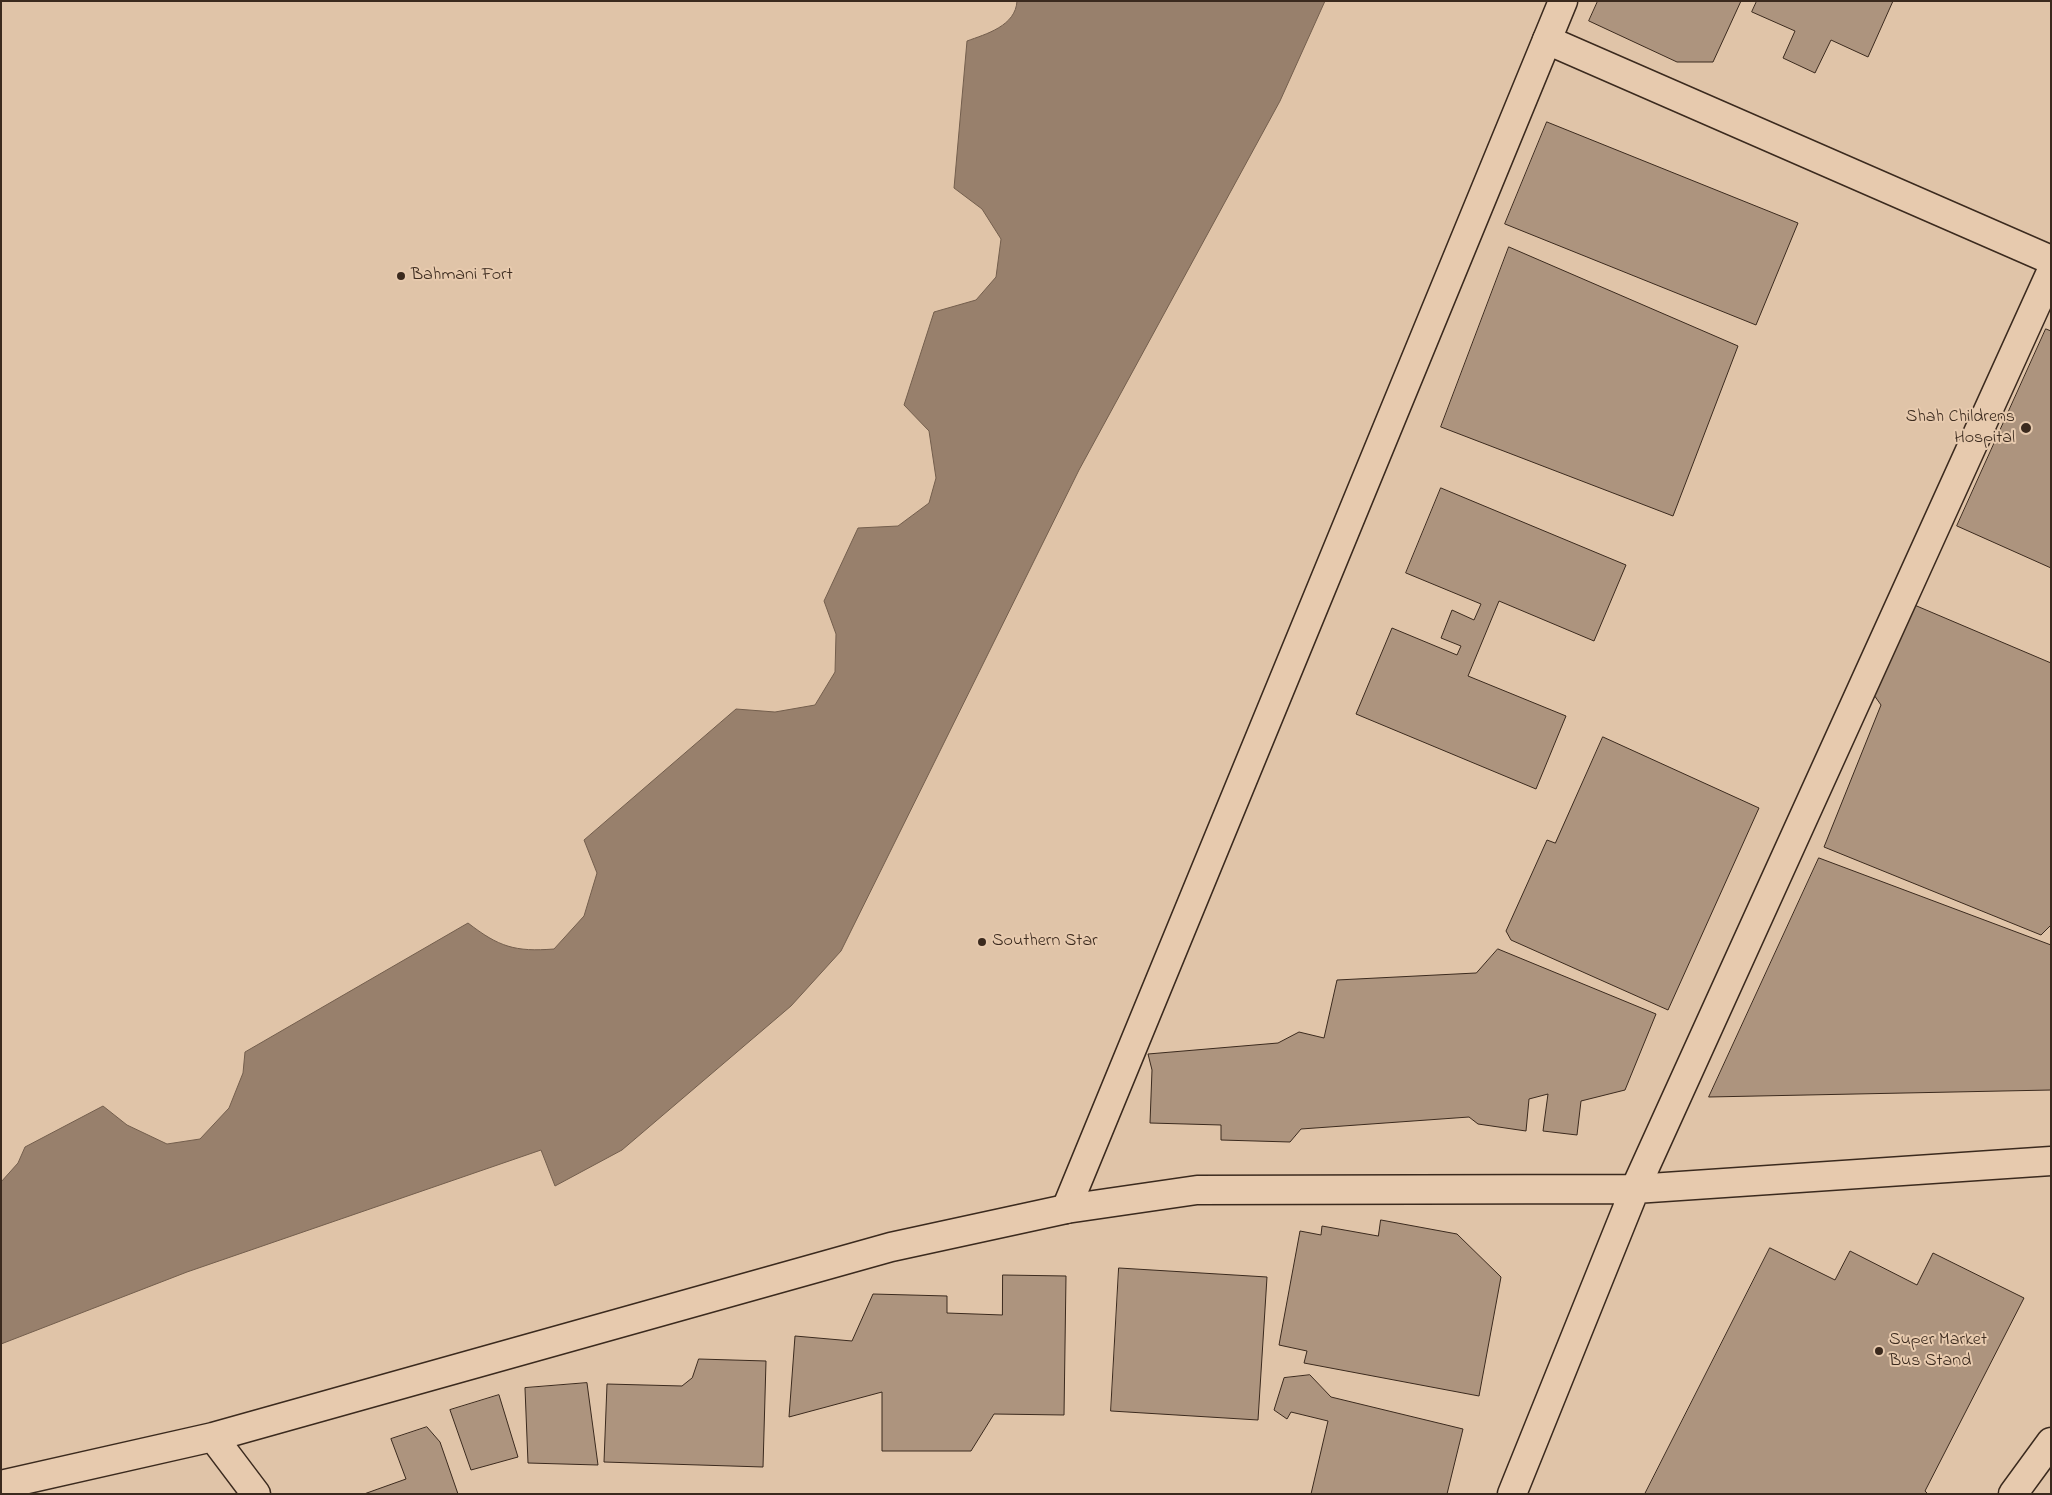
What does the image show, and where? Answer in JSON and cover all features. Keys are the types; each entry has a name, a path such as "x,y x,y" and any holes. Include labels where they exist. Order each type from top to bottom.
{"street":[{"path":"1066,1209 1563,1"},
{"path":"1547,40 2051,260"},
{"path":"1512,1494 1635,1189 2051,272"},
{"path":"1,1486 213,1436 891,1247 1066,1209 1197,1190 1635,1189 2051,1161"},
{"path":"213,1436 256,1494"},
{"path":"2014,1494 2051,1442"}],"shaded area":[{"path":"1017,1 1325,1 1280,101 1079,470 841,951 791,1006 622,1150 555,1186 541,1150 187,1272 1,1344 1,1182 18,1163 25,1147 103,1106 127,1125 167,1144 200,1139 229,1108 243,1073 245,1052 468,923 489,938 508,946 528,950 554,949 584,916 597,873 584,840 736,709 775,712 815,705 835,672 836,634 824,601 858,528 898,526 929,503 936,478 929,431 904,405 934,312 976,300 996,277 1001,239 982,209 954,188 967,41 991,32 1006,23 1015,10"}],"building":[{"path":"1598,1 1741,1 1713,62 1677,62 1589,21"},
{"path":"1757,1 1893,1 1868,57 1831,40 1815,73 1783,58 1795,31 1752,12"},
{"path":"1547,122 1798,223 1756,325 1505,224"},
{"path":"1509,247 1738,346 1673,516 1441,427"},
{"name":"Shah Childrens Hospital","path":"2046,329 2051,331 2051,568 1957,526"},
{"path":"1441,488 1626,565 1594,641 1499,601 1468,676 1566,716 1536,789 1356,714 1392,628 1457,655 1461,646 1441,638 1452,610 1474,620 1481,604 1406,573"},
{"path":"1912,604 2051,663 2051,925 2041,935 1824,847 1881,705 1874,695"},
{"path":"1603,737 1759,808 1668,1010 1511,940 1506,931 1547,840 1555,843"},
{"path":"1819,858 2051,945 2051,1090 1709,1097"},
{"path":"1498,949 1656,1014 1625,1090 1581,1101 1577,1135 1543,1131 1548,1094 1529,1099 1526,1131 1478,1124 1469,1117 1301,1129 1290,1142 1221,1140 1221,1125 1150,1123 1152,1070 1148,1054 1278,1043 1299,1032 1324,1038 1337,980 1476,973"},
{"path":"1381,1220 1457,1234 1501,1277 1479,1396 1304,1363 1307,1351 1279,1345 1300,1231 1321,1235 1322,1226 1378,1236"},
{"path":"1770,1248 1835,1280 1850,1251 1917,1285 1933,1253 2024,1298 1925,1491 1928,1494 1645,1494"},
{"path":"1119,1268 1267,1277 1258,1420 1111,1411"},
{"path":"1003,1275 1066,1276 1064,1415 994,1414 971,1451 882,1451 882,1392 789,1417 795,1336 852,1341 873,1294 947,1296 947,1313 1002,1315"},
{"path":"699,1359 766,1361 763,1467 604,1462 607,1384 682,1386 692,1378"},
{"path":"1310,1375 1331,1397 1463,1429 1447,1494 1311,1494 1328,1421 1291,1412 1287,1419 1274,1410 1284,1378"},
{"path":"587,1383 598,1465 528,1463 525,1388"},
{"path":"499,1395 518,1457 471,1470 450,1410"},
{"path":"427,1427 440,1442 458,1494 364,1494 406,1479 391,1439"}],"place":[{"name":"Bahmani Fort","path":"401,276"},
{"name":"Shah Childrens Hospital","path":"2026,428"},
{"name":"Southern Star","path":"982,942"},
{"name":"Super Market Bus Stand","path":"1879,1351"}]}
